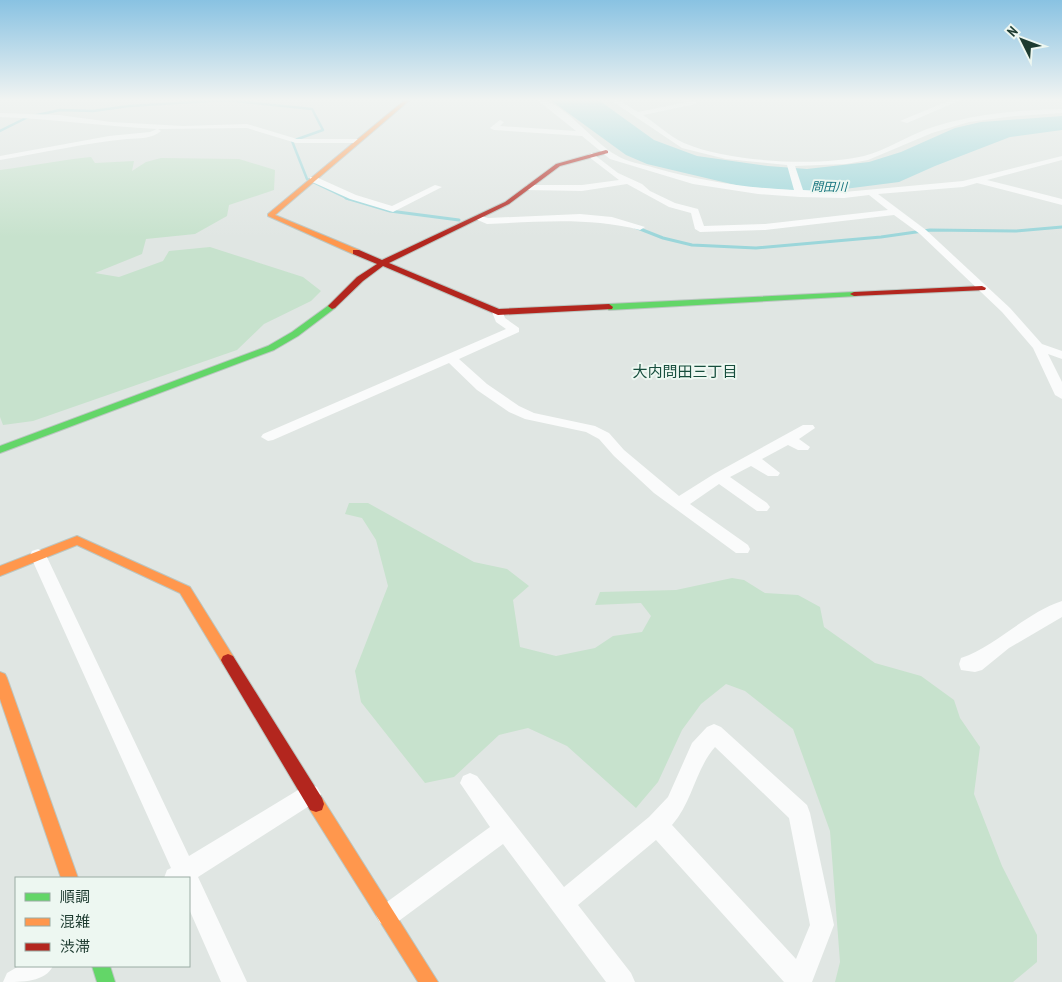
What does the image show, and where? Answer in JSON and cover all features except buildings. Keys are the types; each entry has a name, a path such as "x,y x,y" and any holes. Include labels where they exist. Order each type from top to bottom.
{"street":[{"path":"0,158 71,145"},
{"path":"353,145 270,215 498,312 982,288"},
{"path":"597,145 606,152 629,163 684,179 758,191 799,193 872,194 980,181 1020,168 1062,158"},
{"path":"685,145 697,150 734,158 790,163 834,162 863,158 900,145"},
{"path":"0,450 271,348 295,334 329,308 360,279 384,263 516,198 558,165 592,154 606,152"},
{"path":"592,154 615,175 672,204 695,211 700,229 765,228 898,212"},
{"path":"790,163 799,193"},
{"path":"311,181 353,197 393,209 438,187"},
{"path":"530,188 582,188 628,181"},
{"path":"980,181 1062,202"},
{"path":"872,194 921,231 1006,310 1038,348 1062,395"},
{"path":"478,218 487,221 580,216 612,220 640,227"},
{"path":"268,437 452,359 515,330 500,320 498,312"},
{"path":"1038,348 1062,355"},
{"path":"452,359 482,387 514,409 530,416 590,429 604,436 619,453 659,489 742,550"},
{"path":"680,503 719,477 790,440 808,428"},
{"path":"790,440 804,447"},
{"path":"751,459 773,473"},
{"path":"719,477 762,507"},
{"path":"0,571 77,540 185,590 310,794 429,982"},
{"path":"38,556 184,877"},
{"path":"968,664 975,664 1003,643 1062,608"},
{"path":"0,678 70,877"},
{"path":"563,903 656,825 676,804 699,750 714,733 799,813 822,925 800,981 656,825"},
{"path":"470,783 622,982"},
{"path":"186,877 310,794"},
{"path":"388,915 504,829"},
{"path":"190,890 234,982"},
{"path":"16,982 39,967"},
{"path":"101,967 106,982"}],"green space":[{"path":"91,157 95,163 134,161 132,171 146,162 161,158 239,159 275,170 274,190 229,205 227,216 195,234 146,239 142,254 95,273 119,277 163,261 169,251 210,247 303,277 321,291 311,301 264,324 237,350 33,421 3,425 0,417 0,170"},
{"path":"349,503 368,503 474,562 507,569 529,586 513,600 520,647 556,656 595,648 613,636 642,632 651,616 641,603 595,605 600,592 676,590 732,578 744,580 765,593 798,595 820,607 824,627 875,663 921,676 954,700 960,718 980,747 974,794 1002,866 1037,935 1037,962 1013,982 835,982 840,962 830,831 793,729 745,691 726,684 701,704 682,730 658,782 636,808 567,746 528,728 499,735 454,777 425,783 361,702 355,671 388,586 376,540 362,518 345,514"}],"water":[{"name":"問田川","path":"612,145 667,145 697,156 768,166 807,169 869,162 917,145 990,145 899,182 821,192 744,187 647,164 626,155"}],"waterway":[{"path":"294,145 307,179 348,199"},
{"path":"348,199 390,211 459,220"},
{"path":"635,227 663,238 692,245 756,248 881,237 930,230 1016,231 1062,227"}],"traffic: fast":[{"path":"609,307 854,294"},
{"path":"0,450 271,348 295,334 332,306"},
{"path":"101,967 106,982"}],"traffic: slow":[{"path":"354,145 270,215 356,252"},
{"path":"0,571 77,540 185,590 228,660"},
{"path":"0,678 70,877"},
{"path":"316,804 429,982"}],"traffic: jam":[{"path":"332,306 360,279 383,263 507,203 558,165 606,152"},
{"path":"356,252 498,312 609,307"},
{"path":"854,294 982,288"},
{"path":"228,660 316,804"}],"district":[{"name":"大内問田三丁目","path":"685,372"}]}
